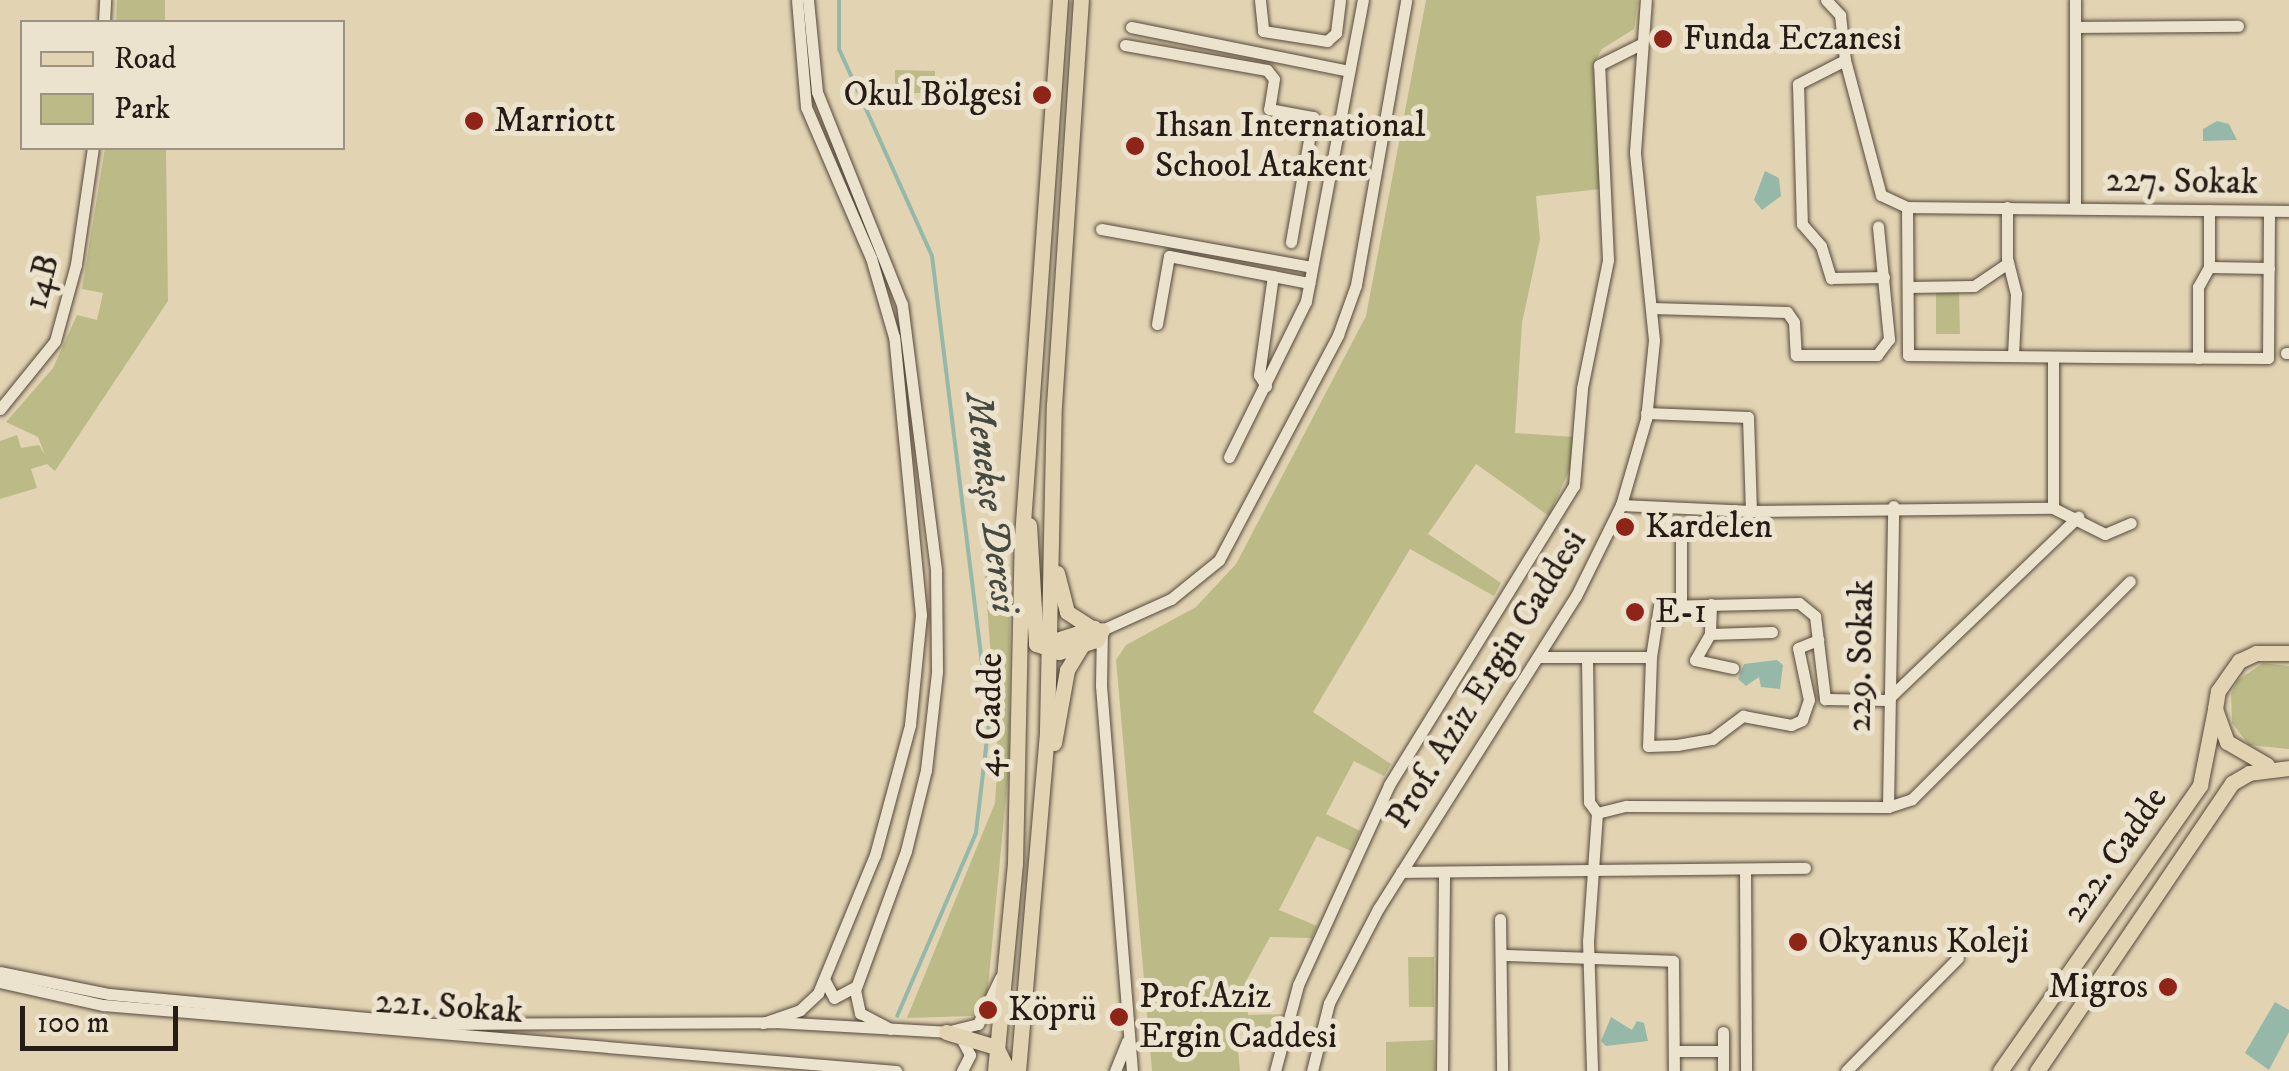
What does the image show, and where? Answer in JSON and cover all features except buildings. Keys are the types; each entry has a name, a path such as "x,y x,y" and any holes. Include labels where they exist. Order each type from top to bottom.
{"main road":[{"name":"4. Cadde","path":"995,1071 1015,864 1024,512 1060,0"},
{"name":"4. Cadde","path":"1018,1071 1042,801 1050,521 1081,0"},
{"path":"1024,512 1033,544 1032,630 1045,646"},
{"path":"1050,521 1061,602 1097,629"},
{"path":"1042,801 1067,670 1097,629"},
{"path":"1021,678 1045,646 1097,629"},
{"path":"1045,646 1082,646"},
{"name":"222. Cadde","path":"2004,1069 2200,785 2218,691 2240,661 2284,649"},
{"path":"2216,709 2227,742 2256,763 2284,766"},
{"name":"222. Cadde","path":"2037,1071 2226,791 2248,772 2284,766"},
{"path":"954,1035 996,1047 1008,1071"}],"street":[{"path":"796,0 806,107 871,258 894,337 920,580 914,697 900,772 826,977 824,988 834,998 847,996 856,985 906,850 926,770 937,672 936,571 902,304 817,92 808,0"},
{"path":"1260,0 1262,31 1327,41 1336,33 1340,0"},
{"path":"1229,457 1266,386 1309,283 1363,0"},
{"path":"1132,1071 1097,629 1171,599 1219,560 1338,336 1356,285 1406,0"},
{"name":"Prof. Aziz Ergin Caddesi","path":"1312,1071 1329,1004 1401,872 1538,657 1621,505 1646,413 1652,308 1636,152 1639,45 1646,0"},
{"path":"1826,0 1840,15 1844,60 1881,195 1907,207 1908,355 2268,358 2269,211"},
{"path":"2075,0 2075,207"},
{"path":"1131,26 1349,71"},
{"path":"2075,27 2238,26"},
{"path":"1125,45 1270,71 1268,109 1313,117 1290,242"},
{"path":"1275,1071 1298,985 1390,785 1574,486 1582,388 1608,260 1599,65 1639,45"},
{"path":"1844,60 1798,84 1802,224 1821,246 1831,278 1884,277"},
{"name":"14B","path":"0,410 55,341 76,264 93,150"},
{"path":"1303,172 1329,177"},
{"name":"227. Sokak","path":"1907,207 2289,211"},
{"path":"2007,207 2008,263 2016,294 2013,356"},
{"path":"2198,358 2198,288 2209,267 2209,210"},
{"path":"1652,308 1787,312 1794,322 1796,355 1876,356 1889,339 1878,227"},
{"path":"1100,229 1312,267"},
{"path":"1157,324 1169,256 1309,283"},
{"path":"1908,287 1974,286 2008,263"},
{"path":"2209,267 2268,268"},
{"path":"1266,386 1259,374 1272,276"},
{"path":"2052,357 2053,508"},
{"path":"1646,413 1748,417 1751,511"},
{"path":"1621,505 1751,511 1893,506 2053,508 2078,517 2105,534 2130,523"},
{"name":"229. Sokak","path":"1888,807 1886,700 1893,506"},
{"path":"1818,640 1798,648 1809,700 1802,720 1791,725 1742,716 1698,743 1648,746 1650,657 1659,606 1808,606 1818,640 1825,699 1886,700 2078,517"},
{"path":"1680,536 1681,604"},
{"path":"1597,813 1626,806 1888,807 1912,799 2130,581"},
{"path":"1710,604 1710,634 1695,660 1734,668"},
{"path":"1710,634 1772,632"},
{"path":"1538,657 1650,657"},
{"path":"1587,658 1589,802 1597,813 1588,957 1592,1071"},
{"path":"1401,872 1805,868"},
{"path":"1745,870 1746,1071"},
{"path":"1442,1071 1444,873"},
{"path":"1500,919 1505,955 1502,1071"},
{"path":"1505,955 1673,961 1674,1071"},
{"path":"1846,1071 1958,958"},
{"path":"0,972 109,994 432,1024 763,1023 954,1035 978,1024 1003,972"},
{"path":"763,1023 800,1010 826,977"},
{"name":"221. Sokak","path":"0,982 103,1005 896,1071"},
{"path":"856,985 860,1013 890,1029"},
{"path":"1723,1032 1723,1071"},
{"path":"954,1035 970,1055 962,1071"},
{"path":"1115,1071 1129,1038"},
{"path":"1674,1052 1723,1051"},
{"path":"701,1071 703,1057"}],"green space":[{"path":"117,0 165,0 165,20 116,20"},
{"path":"1426,0 1638,0 1634,29 1602,49 1593,65 1601,189 1536,196 1540,239 1522,323 1515,433 1574,437 1572,464 1549,516 1476,464 1428,534 1501,583 1494,596 1410,549 1313,712 1391,764 1384,776 1354,761 1326,814 1360,831 1351,851 1317,836 1279,910 1317,926 1312,938 1270,937 1246,981 1248,1015 1284,1014 1281,1028 1236,1029 1240,1071 1152,1071 1116,660 1126,645 1196,607 1236,564 1366,316"},
{"path":"895,70 935,71 935,93 895,93"},
{"path":"105,150 166,150 168,301 55,471 47,464 31,469 37,488 0,499 0,441 17,435 21,448 39,445 45,455 38,437 6,422 53,368 77,315 97,320 103,293 82,289"},
{"path":"1936,292 1959,292 1960,334 1936,334"},
{"path":"1010,569 1009,764 987,998 973,1016 907,1018 995,803 998,756 985,576"},
{"path":"2263,663 2289,666 2289,749 2249,745 2232,723 2231,694 2238,680"},
{"path":"1408,957 1434,957 1434,1007 1409,1007"},
{"path":"1434,1040 1435,1071 1386,1071 1386,1042"}],"shaded area":[{"path":"2217,121 2229,124 2237,140 2203,141 2203,129"},
{"path":"1765,171 1779,178 1781,196 1762,210 1754,200"},
{"path":"1777,660 1783,665 1780,689 1761,687 1759,677 1746,686 1738,679 1744,664"},
{"path":"2275,1002 2289,1010 2289,1032 2269,1070 2245,1053"},
{"path":"1611,1017 1632,1030 1637,1021 1644,1023 1648,1041 1606,1046 1601,1041"}],"waterway":[{"name":"Menekşe Deresi","path":"839,0 839,49 932,256 989,722 976,833 897,1016"}],"place":[{"name":"Funda Eczanesi","path":"1663,39"},
{"name":"Okul Bölgesi","path":"1042,95"},
{"name":"Marriott","path":"474,121"},
{"name":"Ihsan International School Atakent","path":"1135,146"},
{"name":"Kardelen","path":"1625,527"},
{"name":"E-1","path":"1635,612"},
{"name":"Okyanus Koleji","path":"1798,942"},
{"name":"Migros","path":"2168,987"},
{"name":"Köprü","path":"988,1010"},
{"name":"Prof.Aziz Ergin Caddesi","path":"1119,1017"}]}
